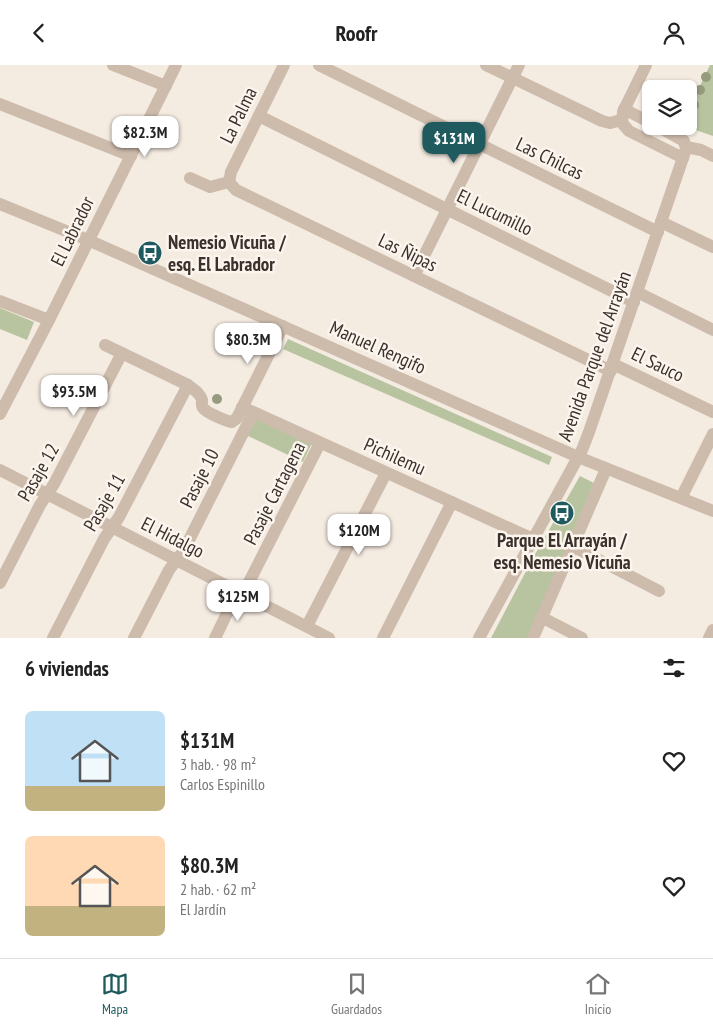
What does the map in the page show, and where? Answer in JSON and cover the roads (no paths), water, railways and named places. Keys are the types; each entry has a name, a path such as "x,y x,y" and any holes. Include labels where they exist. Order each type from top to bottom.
{"street":[{"path":"113,65 166,86"},
{"name":"El Labrador","path":"0,414 176,65"},
{"name":"La Palma","path":"229,182 231,172 284,65"},
{"name":"Las Chilcas","path":"319,65 480,144 659,227 713,247"},
{"path":"486,65 602,121 610,123 623,114"},
{"path":"414,276 519,65"},
{"path":"646,65 623,114 624,126 630,131 685,152 701,150 713,156"},
{"path":"0,103 131,156"},
{"path":"623,114 642,120"},
{"name":"El Lucumillo","path":"259,115 448,209 636,297 713,330"},
{"path":"673,135 682,140 685,152"},
{"name":"Avenida Parque del Arrayán","path":"479,638 578,457 589,433 685,152"},
{"path":"190,178 210,187 229,182"},
{"name":"Las Ñipas","path":"229,182 236,190 414,276 612,367"},
{"name":"Manuel Rengifo","path":"0,204 88,239 578,457 713,511"},
{"path":"0,301 49,320"},
{"name":"Pasaje 10","path":"134,638 169,570 184,550 248,410 283,326"},
{"path":"105,345 188,385 199,393 202,406 205,409 229,422 235,420 248,410"},
{"name":"Pasaje 12","path":"0,583 122,353"},
{"name":"El Sauco","path":"612,367 713,412"},
{"name":"Pasaje 11","path":"53,638 104,539 119,517 188,385"},
{"name":"Pichilemu","path":"248,410 533,539"},
{"path":"681,498 713,435"},
{"name":"Pasaje Cartagena","path":"215,638 232,603 248,584 320,443"},
{"path":"533,638 606,469"},
{"name":"El Hidalgo","path":"0,470 329,638"},
{"path":"307,627 386,473"},
{"path":"383,638 452,502"},
{"path":"572,546 659,591"},
{"path":"541,617 582,638"},
{"path":"709,638 713,630"}],"place":[{"name":"Nemesio Vicuña / esq. El Labrador","path":"150,253"},
{"name":"Parque El Arrayán / esq. Nemesio Vicuña","path":"562,513"}]}
